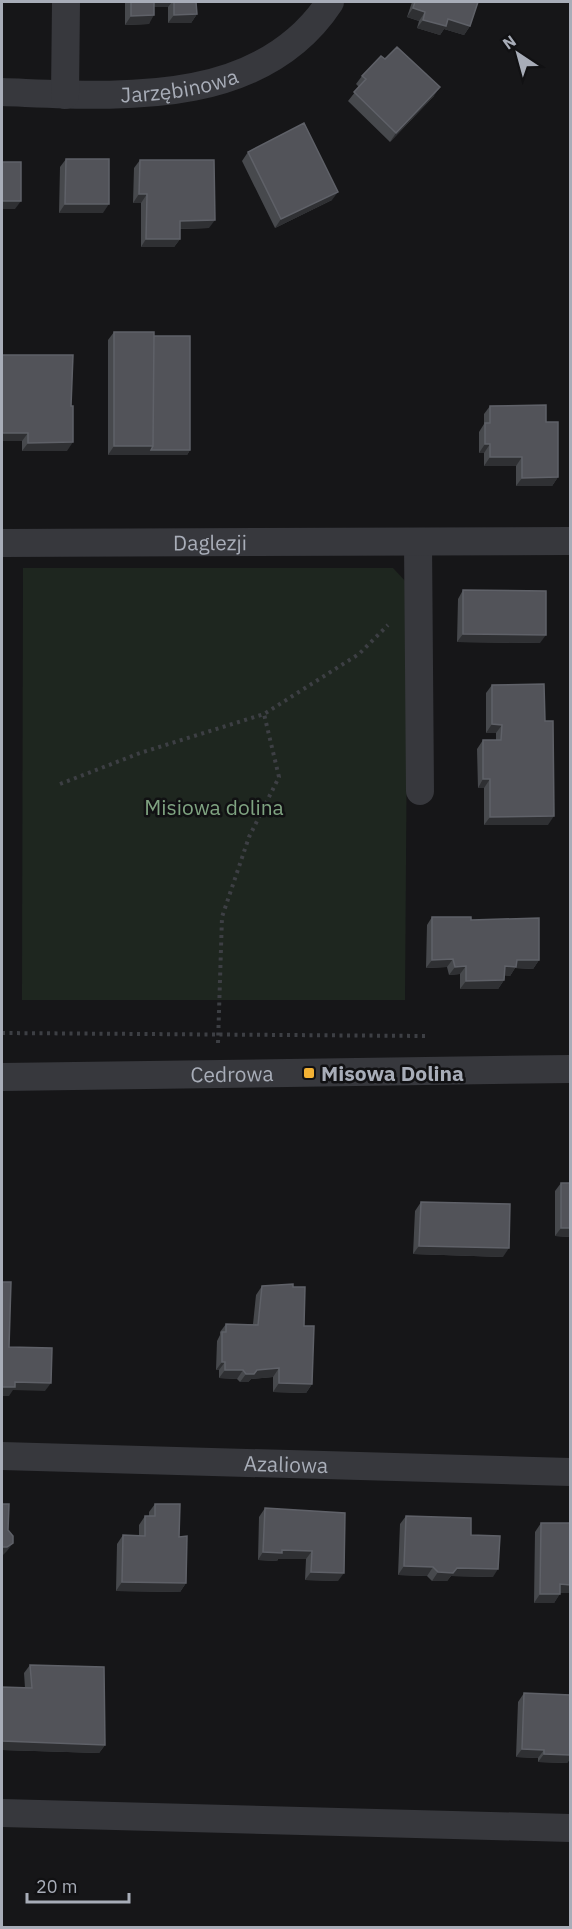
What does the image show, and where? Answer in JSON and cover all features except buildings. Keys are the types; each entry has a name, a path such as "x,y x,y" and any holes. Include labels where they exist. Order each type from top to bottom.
{"street":[{"path":"65,95 66,2"},
{"name":"Jarzębinowa","path":"2,92 65,95 177,92 215,83 248,70 284,49 315,24 330,2"},
{"name":"Daglezji","path":"2,543 570,541"},
{"path":"418,542 420,791"},
{"name":"Cedrowa","path":"2,1077 570,1069"},
{"name":"Azaliowa","path":"2,1456 570,1472"},
{"path":"2,1813 570,1828"}],"path":[{"path":"60,784 140,753 264,714 359,654 407,606 419,605"},
{"path":"217,1074 222,917 249,837 279,777 264,714"},
{"path":"2,1033 430,1036"}],"green space":[{"name":"Misiowa dolina","path":"23,568 393,568 408,584 405,1000 22,1000"}],"place":[{"name":"Misowa Dolina","path":"309,1073"}]}
